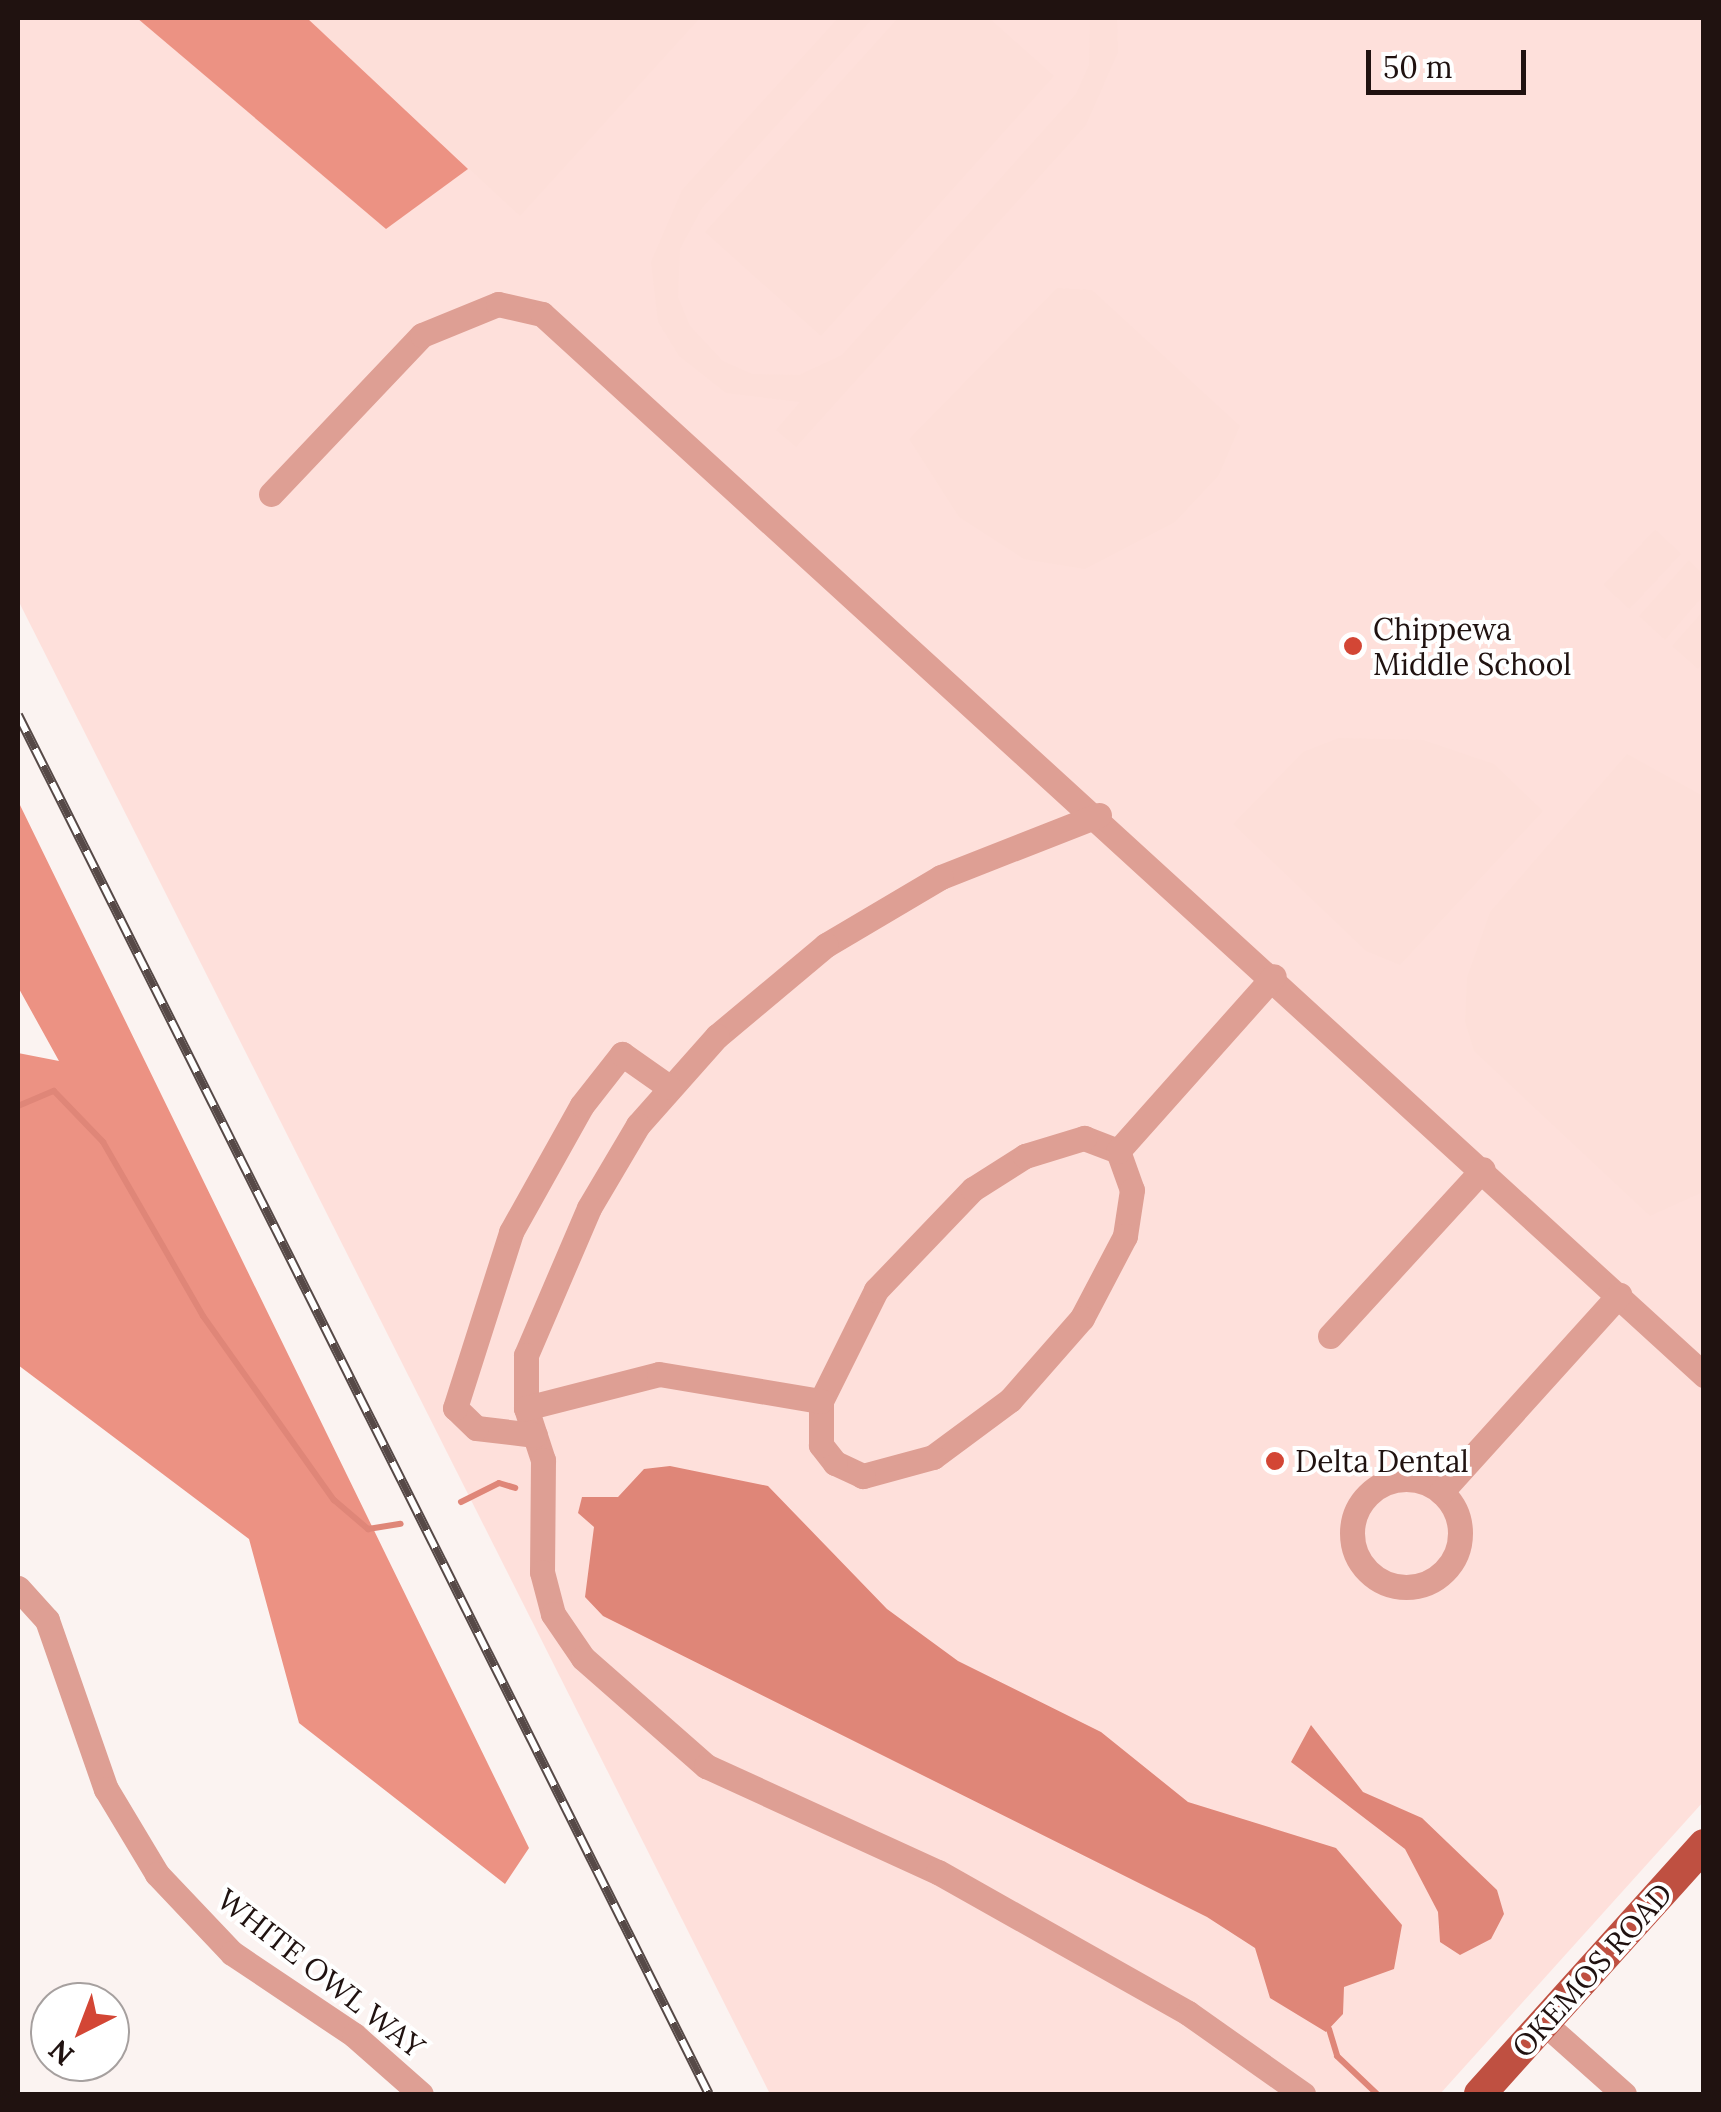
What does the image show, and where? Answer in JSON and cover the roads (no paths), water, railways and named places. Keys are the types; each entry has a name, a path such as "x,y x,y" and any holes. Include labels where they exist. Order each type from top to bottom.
{"main road":[{"name":"OKEMOS ROAD","path":"1480,2094 1700,1856"}],"street":[{"path":"271,494 406,346 457,317 527,307 1099,815 1704,1375"},
{"path":"1099,815 941,878 826,945 752,1002 669,1088 589,1208 526,1355 526,1408 535,1436 552,1614 644,1718 706,1766 938,1872 1188,2013 1303,2094"},
{"path":"1118,1150 1274,976"},
{"path":"535,1436 476,1428 454,1408 510,1232 582,1105 622,1054 669,1088"},
{"path":"1067,1141 1118,1150 1132,1190 1106,1280 1052,1356 973,1431 897,1472 863,1476 827,1455 821,1400 876,1290 972,1190 1067,1141"},
{"path":"1330,1336 1483,1169"},
{"path":"1441,1492 1618,1296"},
{"path":"526,1408 659,1374 821,1400"},
{"path":"1399,1479 1441,1492 1460,1533 1446,1568 1399,1586 1365,1568 1352,1532 1365,1497 1399,1479"},
{"name":"WHITE OWL WAY","path":"18,1588 47,1620 106,1789 168,1888 232,1953 354,2035 421,2094"},
{"path":"1544,2024 1624,2094"}],"waterway":[{"path":"18,1106 54,1091 103,1142 203,1316 334,1500 368,1529 401,1524"},
{"path":"461,1502 499,1483 515,1488"},
{"path":"1329,2029 1337,2056 1377,2094"}],"railway":[{"path":"18,715 709,2094"}],"place":[{"name":"Chippewa Middle School","path":"1353,646"},
{"name":"Delta Dental","path":"1275,1461"}]}
